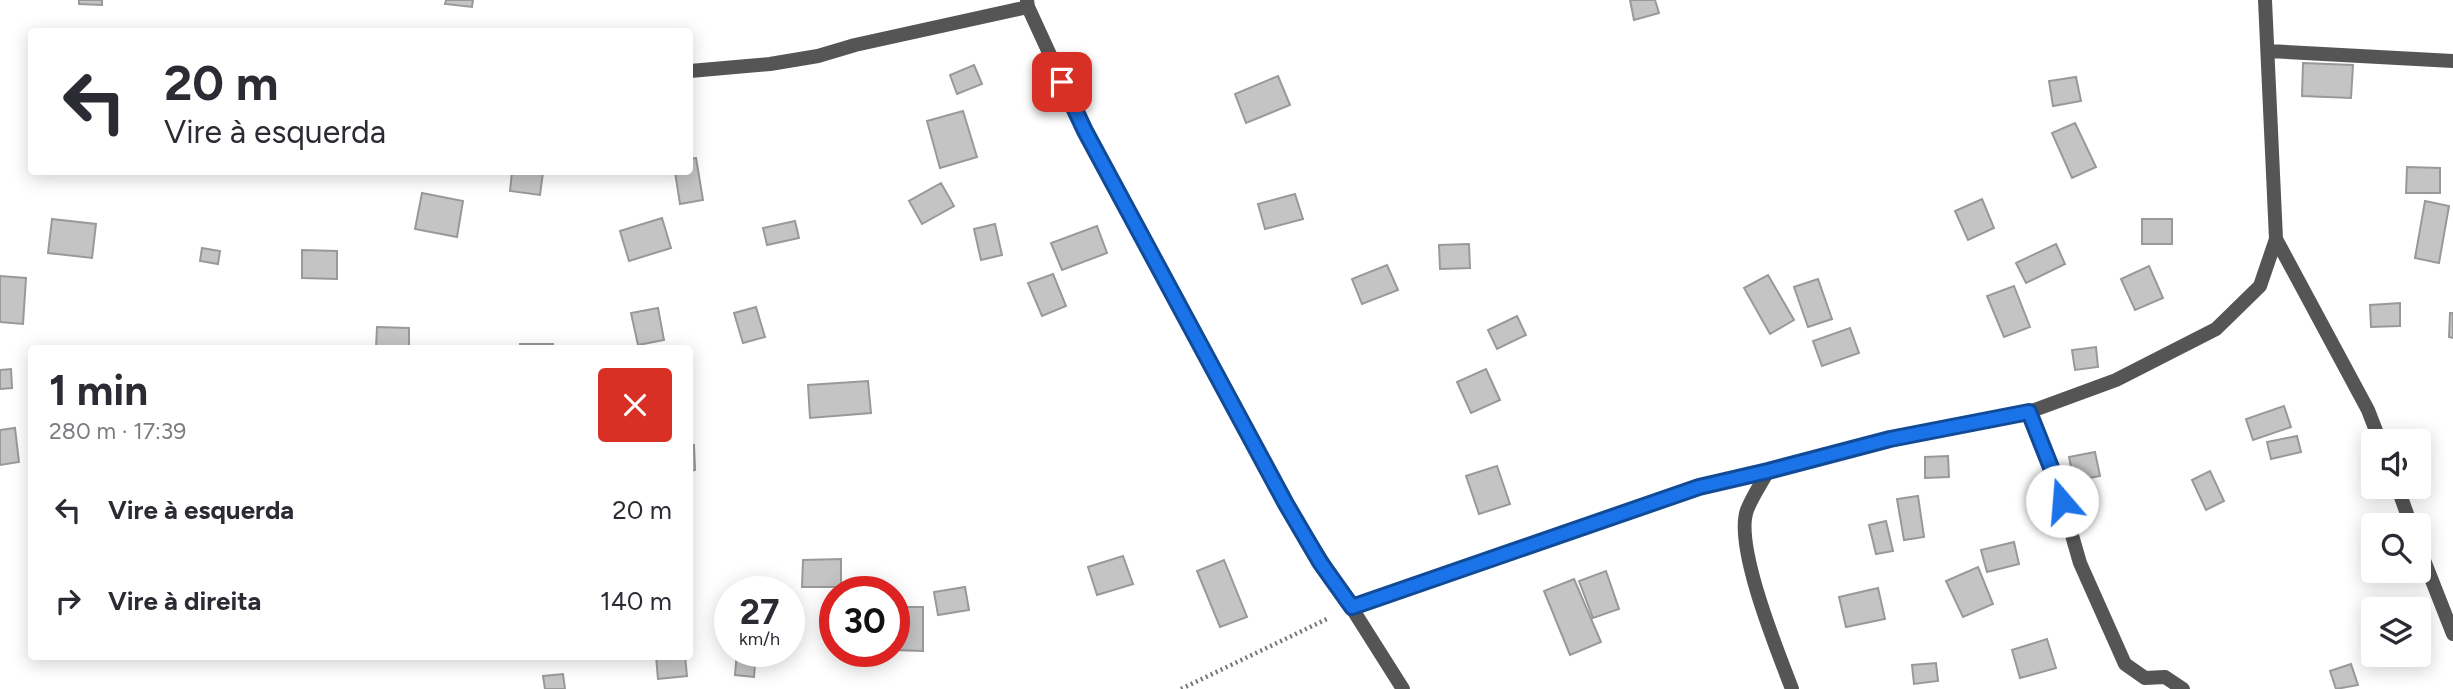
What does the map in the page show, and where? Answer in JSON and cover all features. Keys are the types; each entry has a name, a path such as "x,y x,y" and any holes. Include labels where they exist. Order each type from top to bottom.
{"street":[{"path":"1352,607 1699,487 1890,439 2029,412 2116,380 2216,329 2260,286 2276,239 2265,0"},
{"path":"693,71 770,64 818,55 1028,4 1085,131 1279,492 1320,562 1352,607 1403,689"},
{"path":"2269,51 2453,61"},
{"path":"2276,239 2368,410 2375,429"},
{"path":"2029,412 2056,480 2080,563 2125,664 2145,678 2165,677 2183,689"},
{"path":"1768,471 1746,511 1746,542 1761,609 1792,689"},
{"path":"2431,578 2453,634"}],"path":[{"path":"1181,689 1352,607"}],"building":[{"path":"79,0 102,0 102,5 79,4"},
{"path":"446,0 473,0 472,7 445,4"},
{"path":"1630,0 1655,0 1659,13 1634,20"},
{"path":"2303,63 2353,65 2351,98 2302,96"},
{"path":"974,65 982,84 957,94 950,75"},
{"path":"1278,76 1290,105 1246,123 1235,94"},
{"path":"2076,77 2081,101 2053,106 2049,81"},
{"path":"963,111 977,157 940,168 927,121"},
{"path":"2075,123 2096,167 2072,178 2052,133"},
{"path":"693,158 696,158 703,200 680,204 675,175 693,175"},
{"path":"2407,167 2440,168 2440,193 2406,193"},
{"path":"512,175 543,175 540,195 510,191"},
{"path":"941,183 954,206 922,224 909,201"},
{"path":"422,193 463,201 457,237 415,229"},
{"path":"1295,194 1303,219 1265,229 1258,204"},
{"path":"1982,199 1994,228 1968,240 1955,211"},
{"path":"2425,201 2449,206 2439,263 2415,258"},
{"path":"662,218 671,248 629,261 620,231"},
{"path":"52,219 96,224 92,258 48,253"},
{"path":"2142,219 2172,219 2172,244 2142,244"},
{"path":"795,221 799,238 767,245 763,228"},
{"path":"995,224 1002,255 981,260 974,229"},
{"path":"1097,226 1107,253 1062,270 1051,243"},
{"path":"1469,244 1470,268 1440,269 1439,245"},
{"path":"2056,244 2065,264 2026,283 2016,263"},
{"path":"202,248 220,251 218,264 200,261"},
{"path":"302,250 337,251 337,279 302,278"},
{"path":"1387,265 1398,290 1362,304 1352,279"},
{"path":"2149,266 2163,298 2135,310 2121,279"},
{"path":"1053,274 1066,306 1042,316 1028,283"},
{"path":"1768,275 1794,320 1770,334 1744,288"},
{"path":"0,276 26,278 23,324 0,322"},
{"path":"1818,279 1832,319 1808,327 1794,287"},
{"path":"2014,286 2030,327 2004,337 1987,296"},
{"path":"2400,303 2400,326 2371,327 2370,305"},
{"path":"756,307 765,337 743,343 734,313"},
{"path":"658,308 664,340 638,345 631,313"},
{"path":"2450,313 2453,313 2453,338 2449,337"},
{"path":"1517,316 1526,335 1497,349 1488,330"},
{"path":"377,327 409,328 409,345 376,345"},
{"path":"1850,328 1859,353 1822,366 1813,341"},
{"path":"520,344 553,344 553,345"},
{"path":"2096,347 2098,367 2075,370 2072,350"},
{"path":"11,369 12,388 0,389 0,370"},
{"path":"1486,369 1500,400 1471,413 1457,382"},
{"path":"868,381 871,413 810,418 808,385"},
{"path":"2284,406 2291,427 2253,440 2246,419"},
{"path":"15,428 19,462 0,465 0,430"},
{"path":"2297,436 2301,452 2271,459 2267,442"},
{"path":"693,445 695,470 693,470"},
{"path":"2095,452 2100,476 2074,481 2069,457"},
{"path":"1948,456 1949,477 1925,478 1925,457"},
{"path":"1497,466 1510,504 1479,514 1466,476"},
{"path":"2210,471 2224,501 2206,510 2192,480"},
{"path":"1918,496 1924,537 1904,540 1897,499"},
{"path":"1886,521 1893,551 1876,554 1869,525"},
{"path":"2014,542 2019,564 1987,572 1981,550"},
{"path":"1123,556 1133,584 1097,595 1088,567"},
{"path":"841,559 841,576 819,576 819,587 805,587 803,560"},
{"path":"1224,560 1247,617 1220,627 1197,571"},
{"path":"1978,567 1993,604 1963,617 1946,581"},
{"path":"1606,571 1619,609 1593,618 1579,581"},
{"path":"1574,579 1601,642 1570,655 1544,591"},
{"path":"965,587 969,610 938,615 934,592"},
{"path":"1878,588 1885,619 1846,627 1839,597"},
{"path":"910,607 923,607 923,651 910,651"},
{"path":"2047,639 2056,668 2020,678 2012,650"},
{"path":"656,660 685,660 687,676 658,679"},
{"path":"1936,663 1938,681 1914,684 1912,665"},
{"path":"2351,664 2358,685 2336,689 2330,671"},
{"path":"736,667 755,667 754,677 735,675"},
{"path":"563,674 565,689 545,689 543,676"}],"route":[{"path":"1062,82 1085,131 1286,504 1320,562 1352,607 1699,487 1890,439 2029,412 2062,501"}]}
